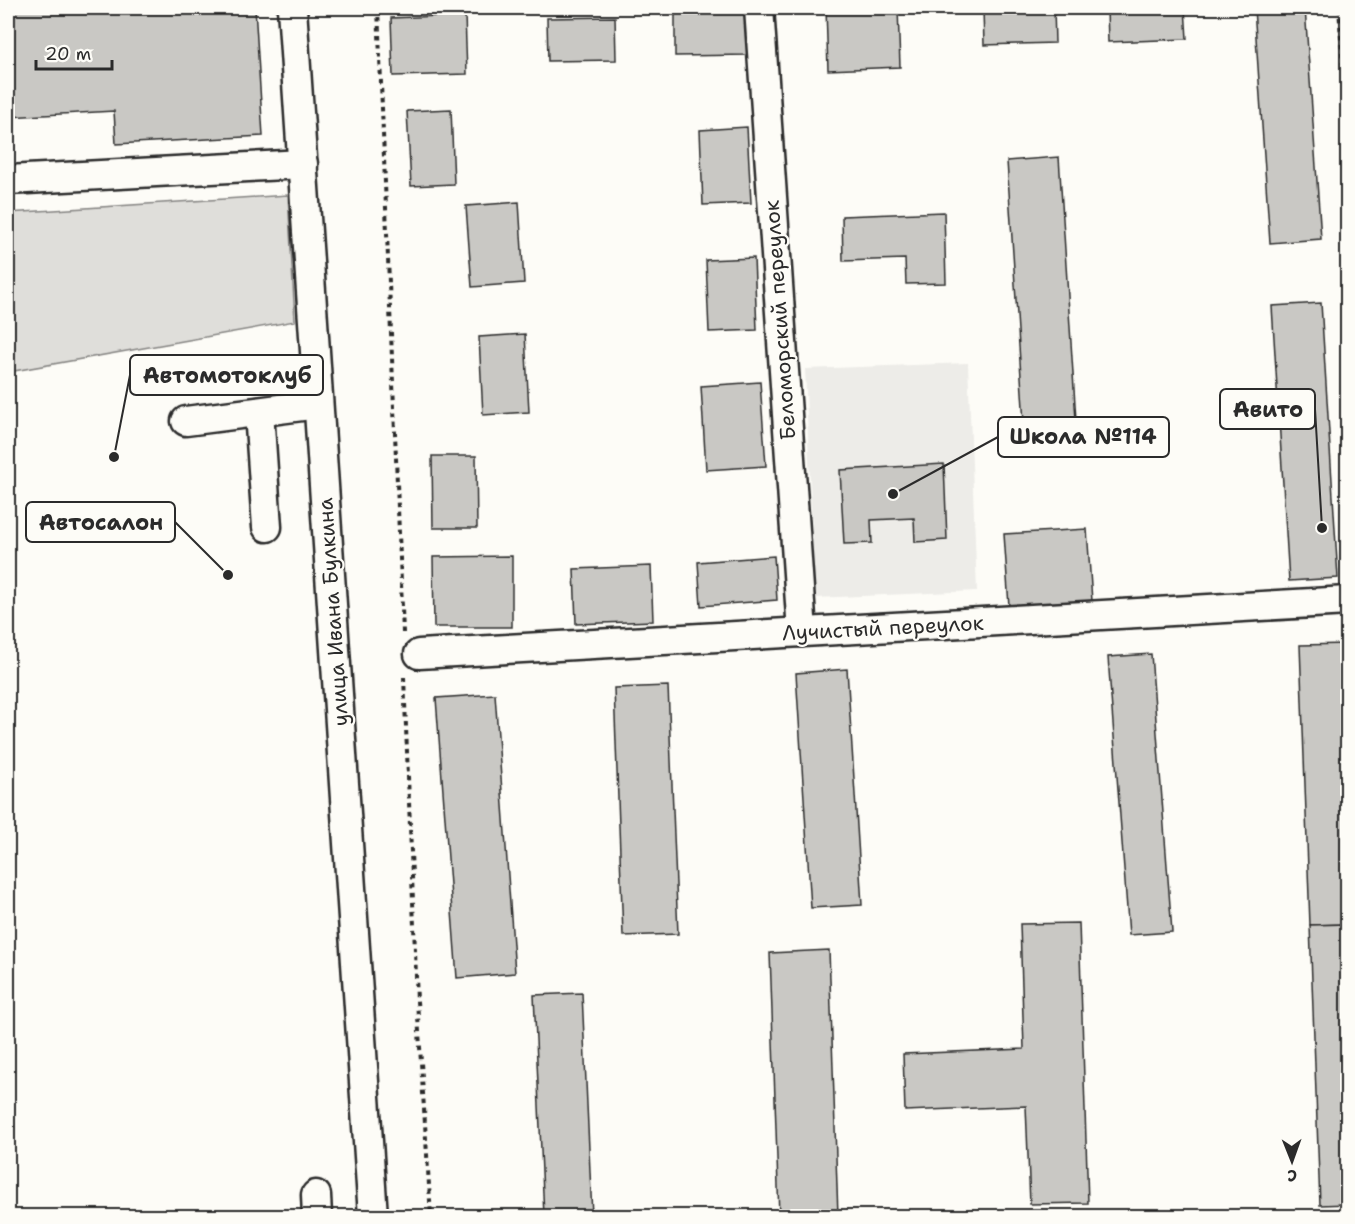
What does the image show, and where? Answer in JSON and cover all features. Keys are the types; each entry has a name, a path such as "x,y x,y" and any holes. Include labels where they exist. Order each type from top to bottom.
{"street":[{"name":"улица Ивана Булкина","path":"292,8 374,1216"},
{"name":"Беломорский переулок","path":"759,8 802,632"},
{"path":"8,180 303,164"},
{"path":"186,421 318,404"},
{"path":"259,412 267,527"},
{"name":"Лучистый переулок","path":"409,654 1347,601"}],"path":[{"path":"378,8 409,654 417,1001 430,1216"},
{"path":"1339,8 1347,142"}],"shaded area":[{"path":"288,195 295,321 8,372 8,213"},
{"path":"968,363 977,591 815,598 805,369"}],"building":[{"path":"8,8 255,8 263,136 116,144 114,111 8,117"},
{"path":"826,8 898,8 900,67 828,70"},
{"path":"983,8 1054,8 1055,43 984,45"},
{"path":"1107,8 1185,8 1187,39 1108,42"},
{"path":"1254,8 1305,8 1321,239 1270,243"},
{"path":"749,13 750,55 675,56 675,14"},
{"path":"465,15 467,74 393,76 391,18"},
{"path":"615,17 616,60 548,61 547,18"},
{"path":"451,109 454,184 411,186 407,111"},
{"path":"747,127 751,203 703,205 700,130"},
{"path":"1059,157 1076,420 1024,423 1007,161"},
{"path":"519,202 524,283 472,287 466,206"},
{"path":"944,212 946,283 906,284 905,259 843,261 842,216"},
{"path":"754,258 757,330 709,332 706,260"},
{"path":"1321,303 1338,578 1289,581 1272,306"},
{"path":"525,334 529,412 483,415 479,337"},
{"path":"760,382 766,466 706,470 701,386"},
{"path":"432,456 476,456 477,528 433,528"},
{"path":"944,464 947,540 915,542 914,518 871,520 872,543 844,544 840,470"},
{"path":"1087,529 1092,601 1009,606 1004,534"},
{"path":"512,556 512,627 434,627 433,557"},
{"path":"774,556 777,600 701,606 698,562"},
{"path":"651,566 653,621 576,624 574,569"},
{"path":"1348,644 1348,924 1310,925 1300,645"},
{"path":"1151,654 1172,932 1129,935 1108,657"},
{"path":"847,669 862,905 811,908 796,673"},
{"path":"668,686 678,934 623,936 614,688"},
{"path":"495,694 515,973 457,978 436,698"},
{"path":"1079,923 1088,1203 1030,1204 1026,1106 905,1111 903,1054 1024,1049 1020,924"},
{"path":"1348,924 1348,1204 1320,1205 1310,925"},
{"path":"829,950 838,1216 779,1216 770,953"},
{"path":"582,993 592,1216 544,1216 534,995"}],"place":[{"name":"Автомотоклуб","path":"114,457"},
{"name":"Школа №114","path":"893,494"},
{"name":"Авито","path":"1322,528"},
{"name":"Автосалон","path":"228,575"}]}
